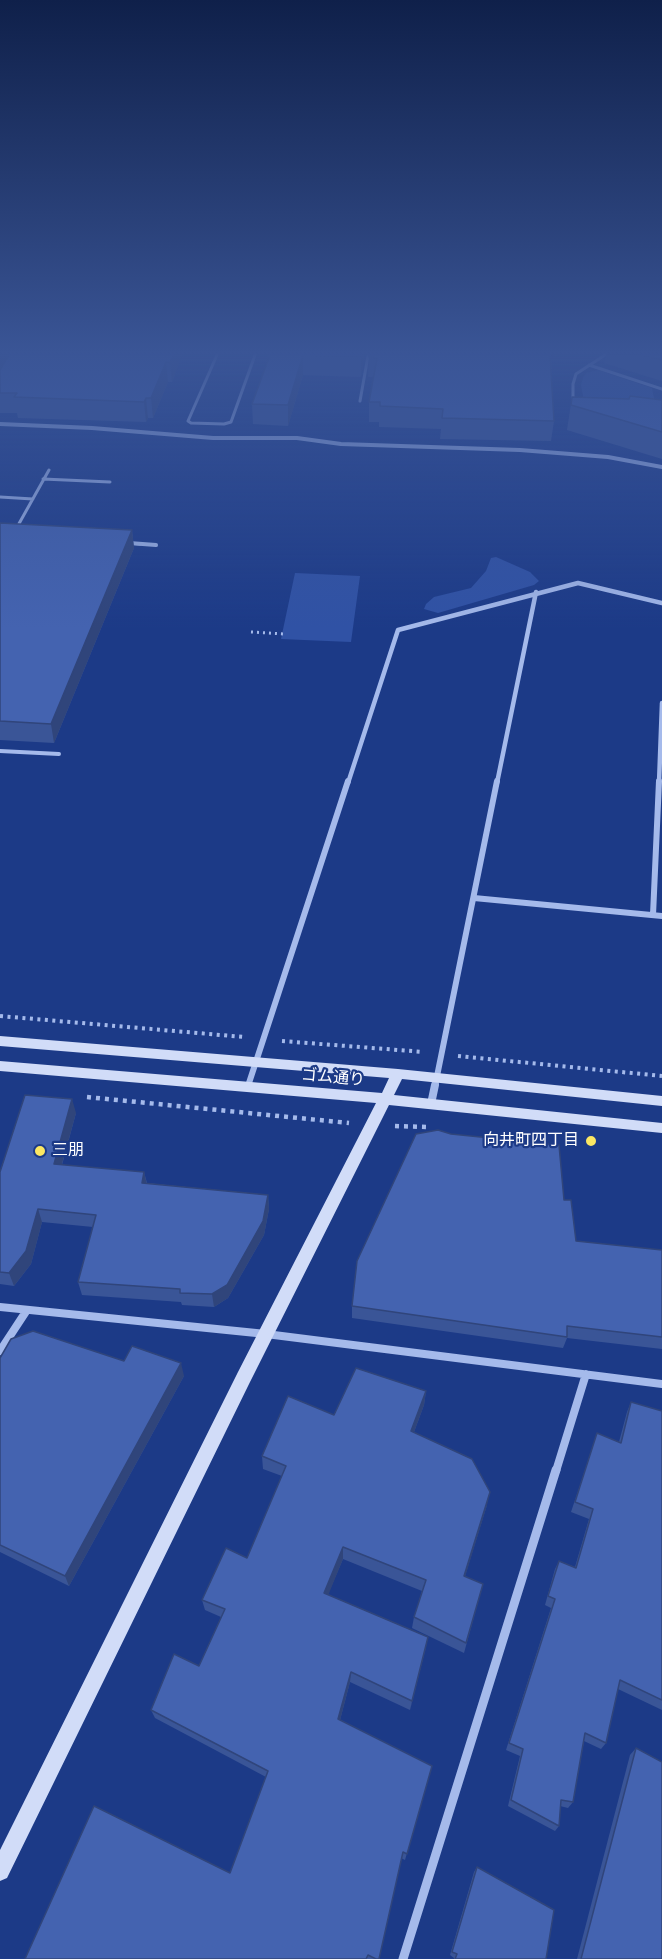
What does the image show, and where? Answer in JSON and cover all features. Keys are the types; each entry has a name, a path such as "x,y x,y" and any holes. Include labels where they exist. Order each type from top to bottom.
{"street":[{"path":"424,446 567,453 608,457 662,467"},
{"path":"248,1088 398,630 536,592 578,584 662,603"},
{"path":"431,1104 536,592"},
{"path":"653,915 662,703"},
{"path":"474,898 662,916"},
{"name":"ゴム通り","path":"2,1043 398,1074 662,1101"},
{"name":"ゴム通り","path":"0,1066 431,1104 662,1128"},
{"path":"0,1871 266,1334 398,1074"},
{"path":"0,1307 266,1334 662,1384"},
{"path":"0,1351 27,1310"},
{"path":"403,1959 586,1374"}],"lane":[{"path":"11,538 49,470"},
{"path":"43,479 110,482"},
{"path":"0,497 33,499"},
{"path":"123,543 156,545"},
{"path":"0,751 60,754"}],"path":[{"path":"251,632 285,634"},
{"path":"0,1016 241,1036"},
{"path":"294,1042 415,1052"},
{"path":"466,1056 662,1076"},
{"path":"83,1096 296,1116 322,1121"}],"shaded area":[{"path":"496,557 530,572 539,581 534,585 438,613 424,609 434,597 471,588 486,571 491,558"},
{"path":"295,573 360,576 351,642 281,639"}],"building":[{"path":"0,523 132,530 51,724 0,721"},
{"path":"25,1095 72,1099 54,1164 144,1172 142,1183 268,1195 263,1221 227,1285 212,1294 180,1293 180,1289 78,1282 96,1215 38,1209 26,1251 9,1273 0,1272 0,1172"},
{"path":"438,1130 451,1134 559,1145 564,1200 571,1200 576,1241 662,1250 662,1337 567,1326 567,1337 352,1306 357,1261 416,1134"},
{"path":"33,1331 124,1361 132,1346 181,1363 65,1576 0,1545 0,1358 11,1339"},
{"path":"356,1368 426,1391 411,1431 472,1459 490,1492 464,1576 483,1584 466,1643 414,1617 426,1580 343,1547 324,1593 428,1637 412,1701 351,1672 338,1719 432,1766 407,1854 403,1852 379,1959 368,1955 366,1959 25,1959 94,1806 230,1873 268,1771 151,1710 174,1654 199,1666 225,1609 202,1600 226,1548 247,1558 286,1466 262,1456 288,1396 334,1415"},
{"path":"631,1402 662,1411 662,1700 620,1680 606,1743 585,1733 573,1802 561,1800 559,1826 511,1800 523,1749 509,1743 555,1599 548,1596 559,1561 576,1568 593,1509 575,1502 597,1433 621,1443"},
{"path":"636,1748 662,1762 662,1959 581,1959"},
{"path":"477,1867 554,1910 546,1959 455,1959 457,1954 452,1952"}],"place":[{"name":"向井町四丁目","path":"591,1141"},
{"name":"三朋","path":"40,1151"}]}
